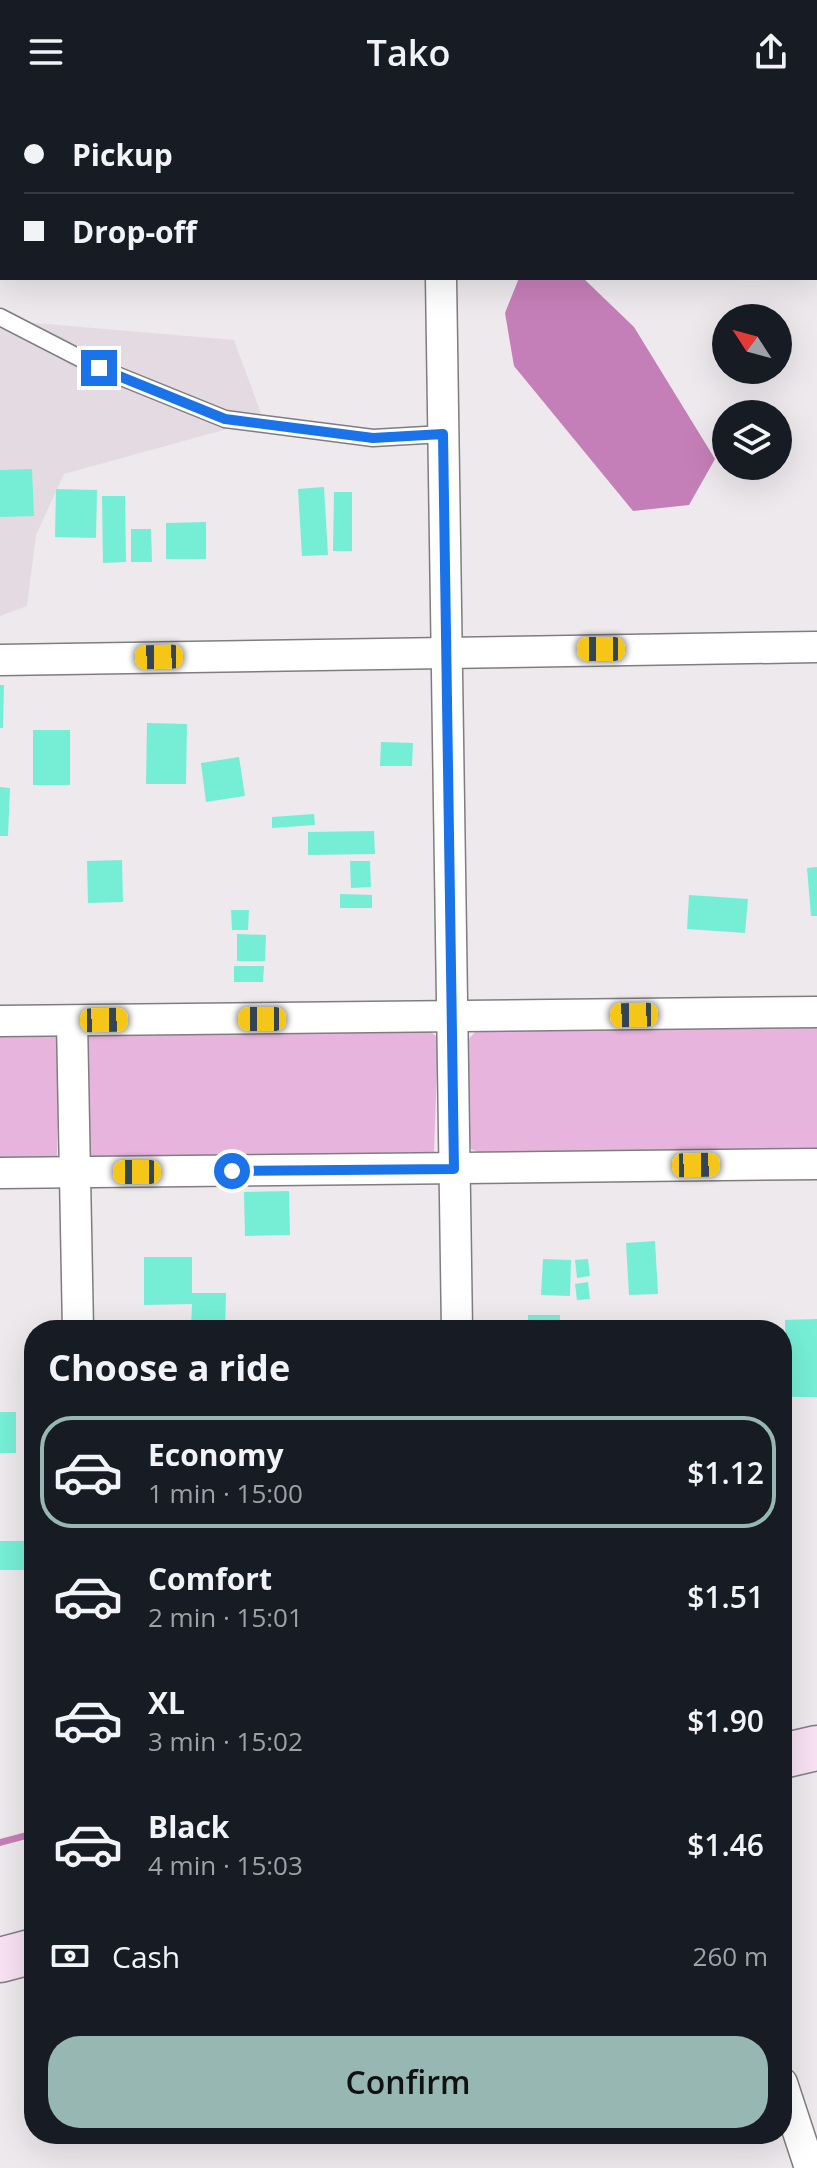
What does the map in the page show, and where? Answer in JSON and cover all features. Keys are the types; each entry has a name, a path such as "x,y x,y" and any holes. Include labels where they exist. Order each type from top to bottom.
{"street":[{"path":"441,280 457,1320"},
{"path":"0,660 817,647"},
{"path":"0,1021 817,1012"},
{"path":"72,1021 78,1320"},
{"path":"0,1173 817,1164"},
{"path":"792,1754 817,1748"},
{"path":"0,1960 24,1954"},
{"path":"792,2113 810,2168"}],"lane":[{"path":"0,317 99,368 225,419 373,438 443,434"}],"shaded area":[{"path":"518,280 585,280 634,327 712,454 712,464 689,505 633,511 514,366 505,313"},
{"path":"0,320 234,340 263,419 64,474 36,535 27,606 0,616"},
{"path":"817,1026 817,1148 480,1153 471,1149 467,1041 477,1030"},
{"path":"430,1031 438,1038 434,1152 93,1158 88,1152 86,1039 92,1034"},
{"path":"0,1034 59,1037 57,1159 0,1161"},
{"path":"24,1833 24,1840 0,1846 0,1839"}],"building":[{"path":"32,469 34,516 0,517 0,470"},
{"path":"324,487 328,555 302,556 298,489"},
{"path":"56,489 97,490 96,538 55,537"},
{"path":"334,492 352,492 352,551 333,551"},
{"path":"102,496 125,496 126,562 103,563"},
{"path":"206,522 206,559 166,559 166,523"},
{"path":"131,529 151,529 152,562 131,562"},
{"path":"0,685 4,685 3,728 0,728"},
{"path":"147,723 187,724 186,784 146,784"},
{"path":"33,730 70,730 70,785 33,785"},
{"path":"381,742 413,743 412,766 380,766"},
{"path":"239,757 245,796 206,802 201,763"},
{"path":"0,787 10,788 8,836 0,836"},
{"path":"314,814 315,825 272,828 272,817"},
{"path":"374,831 375,854 308,855 308,832"},
{"path":"122,860 123,902 88,903 87,861"},
{"path":"350,861 370,861 371,887 351,888"},
{"path":"817,867 817,916 811,916 807,868"},
{"path":"340,894 372,895 372,908 340,908"},
{"path":"689,895 748,899 745,933 687,929"},
{"path":"231,910 249,910 248,930 232,930"},
{"path":"237,934 266,935 265,961 237,961"},
{"path":"234,966 264,966 263,982 234,982"},
{"path":"289,1191 290,1235 245,1236 244,1192"},
{"path":"655,1241 658,1294 629,1295 626,1243"},
{"path":"144,1257 192,1257 192,1293 226,1293 225,1320 191,1320 192,1304 144,1305"},
{"path":"543,1259 571,1260 570,1296 541,1295"},
{"path":"588,1259 590,1276 577,1278 575,1260"},
{"path":"588,1282 590,1299 577,1300 575,1284"},
{"path":"528,1315 560,1315 560,1320 528,1320"},
{"path":"817,1319 817,1397 792,1397 792,1320 785,1320"},
{"path":"0,1412 16,1412 16,1453 0,1453"},
{"path":"0,1541 24,1541 24,1570 0,1570"}],"route":[{"path":"99,368 225,419 373,438 443,434 454,1169 232,1171"}]}
